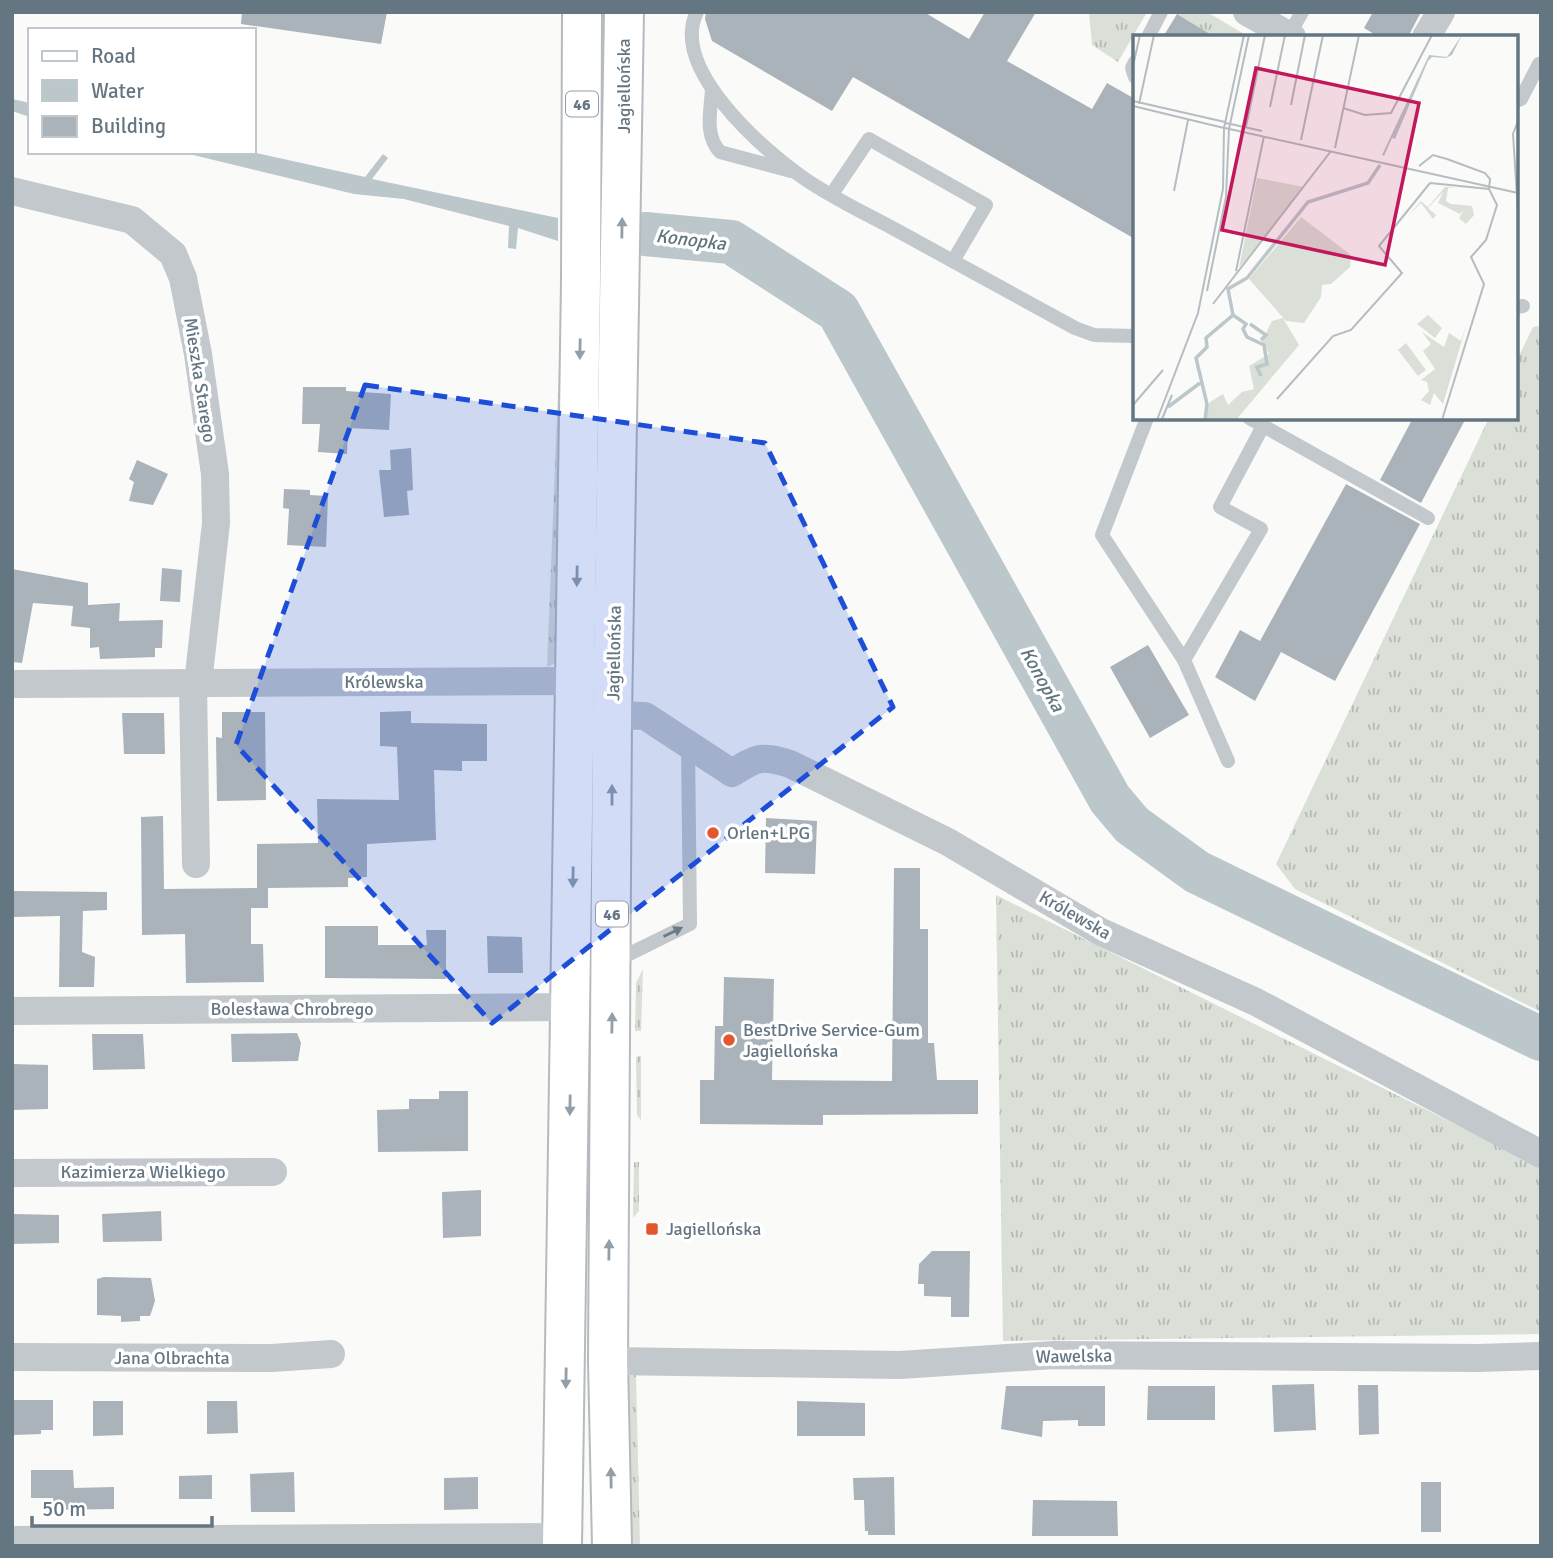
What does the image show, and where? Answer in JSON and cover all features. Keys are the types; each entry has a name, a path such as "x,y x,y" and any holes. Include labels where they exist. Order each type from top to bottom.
{"main road":[{"name":"46","path":"562,1543 576,681 582,12"},
{"name":"Jagiellońska","path":"612,1546 608,1361 612,715 624,12"}],"street":[{"path":"1427,35 1441,12"},
{"name":"Mieszka Starego","path":"12,191 132,220 173,254 183,278 198,354 215,474 216,523 195,683"},
{"name":"Królewska","path":"12,684 576,681"},
{"path":"195,683 196,864"},
{"name":"Królewska","path":"612,715 646,716 732,773 755,758 769,757 790,764 948,842 1101,932 1256,1002 1541,1154"},
{"name":"Bolesława Chrobrego","path":"12,1011 571,1007"},
{"name":"Kazimierza Wielkiego","path":"12,1173 273,1172"},
{"name":"Jana Olbrachta","path":"12,1357 272,1358 331,1354"},
{"name":"Wawelska","path":"608,1361 900,1365 1054,1355 1478,1359 1541,1356"},
{"path":"12,1540 562,1543"}],"lane":[{"path":"697,12 691,29 694,56 712,89 729,110 796,172 1074,328 1094,335 1133,336"},
{"path":"1149,35 1161,12"},
{"path":"1518,100 1539,64"},
{"path":"712,89 709,128 711,139 720,152 796,172"},
{"path":"832,194 869,139 986,205 953,261"},
{"path":"1146,420 1102,535 1184,660 1228,761"},
{"path":"1184,660 1261,529 1220,507 1256,422 1428,518"},
{"path":"612,962 690,924 688,744"}],"highlighted area":[{"path":"365,385 765,443 893,707 492,1023 236,745"}],"green space":[{"path":"596,12 612,12 610,168 595,167"},
{"path":"1089,12 1147,12 1118,62 1092,45"},
{"path":"1174,12 1207,12 1246,35 1212,35"},
{"path":"561,316 561,660 547,667"},
{"path":"1541,326 1541,1012 1295,889 1276,864 1488,420 1518,420 1518,358 1533,327"},
{"path":"996,895 1541,1167 1541,1334 1003,1341"},
{"path":"643,969 641,1031 635,1031 636,983"},
{"path":"641,1056 641,1120 637,1115 636,1057"},
{"path":"634,1162 639,1162 639,1211 633,1218"},
{"path":"636,1375 640,1546 627,1546 625,1376"}],"water":[{"path":"12,99 28,103 28,116 12,111"},
{"path":"256,153 365,177 383,154 388,158 372,179 558,218 558,241 518,228 516,249 508,248 509,226 404,199 354,194 189,154"}],"building":[{"path":"242,12 387,12 381,44 241,24"},
{"path":"706,12 924,12 969,39 985,12 1036,12 1007,61 1092,109 1107,83 1133,98 1133,238 853,77 832,111 712,41 705,19"},
{"path":"1373,12 1421,12 1409,35 1376,35 1364,28"},
{"path":"1177,14 1212,35 1164,35"},
{"path":"303,387 346,387 346,391 391,394 389,430 348,428 347,454 318,452 320,424 302,424"},
{"path":"1412,420 1465,420 1421,503 1380,480"},
{"path":"411,448 413,490 407,491 409,515 384,517 379,470 391,470 390,450"},
{"path":"137,460 168,474 153,505 129,501 134,482 129,479"},
{"path":"1346,484 1420,524 1335,681 1281,652 1255,701 1215,677 1240,630 1260,641"},
{"path":"284,489 310,490 310,495 328,496 326,547 287,545 289,509 283,508"},
{"path":"162,568 182,570 180,602 160,601"},
{"path":"12,569 88,583 88,605 120,603 119,621 163,620 162,648 155,648 155,657 100,659 99,647 90,648 90,628 71,626 73,606 33,603 22,663 12,662"},
{"path":"1148,645 1189,715 1150,738 1110,667"},
{"path":"411,711 411,723 487,724 487,761 462,761 462,771 434,770 436,840 367,844 367,877 348,878 348,887 268,888 268,908 251,908 251,944 263,944 264,982 186,983 185,934 142,935 141,817 163,816 164,889 257,888 257,844 318,843 317,799 399,800 397,747 380,746 380,712"},
{"path":"222,712 265,712 266,800 217,801 216,737 222,738"},
{"path":"122,713 164,713 165,754 124,754"},
{"path":"766,818 817,821 815,874 765,873"},
{"path":"894,868 920,868 920,929 928,929 928,1043 934,1043 937,1080 978,1080 978,1114 823,1115 823,1125 700,1124 700,1080 714,1080 715,1026 723,1026 724,977 774,979 772,1080 892,1081"},
{"path":"12,891 107,892 107,910 83,911 82,952 95,957 94,987 59,987 60,916 13,917"},
{"path":"325,926 378,926 378,945 427,945 426,930 446,930 446,979 325,978"},
{"path":"487,936 522,937 523,973 488,973"},
{"path":"297,1033 301,1043 298,1061 232,1062 231,1034"},
{"path":"92,1034 143,1034 145,1069 93,1070"},
{"path":"12,1064 48,1065 48,1109 12,1110"},
{"path":"439,1091 468,1091 468,1151 378,1152 377,1110 409,1109 409,1099 439,1099"},
{"path":"481,1190 481,1236 443,1238 442,1192"},
{"path":"161,1211 162,1241 103,1242 102,1214"},
{"path":"12,1214 59,1215 59,1243 12,1244"},
{"path":"932,1251 970,1251 969,1317 951,1317 951,1297 924,1296 924,1284 918,1284 919,1264"},
{"path":"151,1278 155,1301 150,1316 140,1316 140,1321 121,1322 121,1316 97,1315 97,1279"},
{"path":"1314,1384 1316,1430 1274,1432 1272,1385"},
{"path":"1358,1385 1378,1385 1379,1434 1359,1435"},
{"path":"1006,1386 1105,1386 1105,1426 1078,1426 1078,1420 1043,1421 1042,1437 1001,1429"},
{"path":"1148,1386 1215,1386 1215,1420 1147,1420"},
{"path":"12,1400 53,1400 53,1430 41,1430 41,1434 13,1435"},
{"path":"93,1401 123,1401 123,1435 93,1436"},
{"path":"207,1401 237,1401 238,1433 207,1434"},
{"path":"797,1401 865,1403 865,1436 797,1436"},
{"path":"31,1470 73,1470 74,1488 114,1487 114,1509 53,1510 53,1498 31,1498"},
{"path":"294,1472 295,1512 251,1512 250,1474"},
{"path":"212,1475 212,1499 179,1499 179,1476"},
{"path":"478,1477 478,1509 444,1510 444,1478"},
{"path":"894,1477 895,1535 868,1535 868,1531 865,1531 864,1500 854,1500 853,1478"},
{"path":"1421,1482 1441,1482 1441,1532 1421,1532"},
{"path":"1033,1500 1117,1501 1118,1536 1032,1536"}],"waterway":[{"name":"Konopka","path":"645,234 731,242 838,311 1110,799 1132,825 1197,872 1541,1039"}],"place":[{"name":"Orlen+LPG","path":"713,833"},
{"name":"BestDrive Service-Gum Jagiellońska","path":"729,1040"},
{"name":"Jagiellońska","path":"652,1229"}]}
